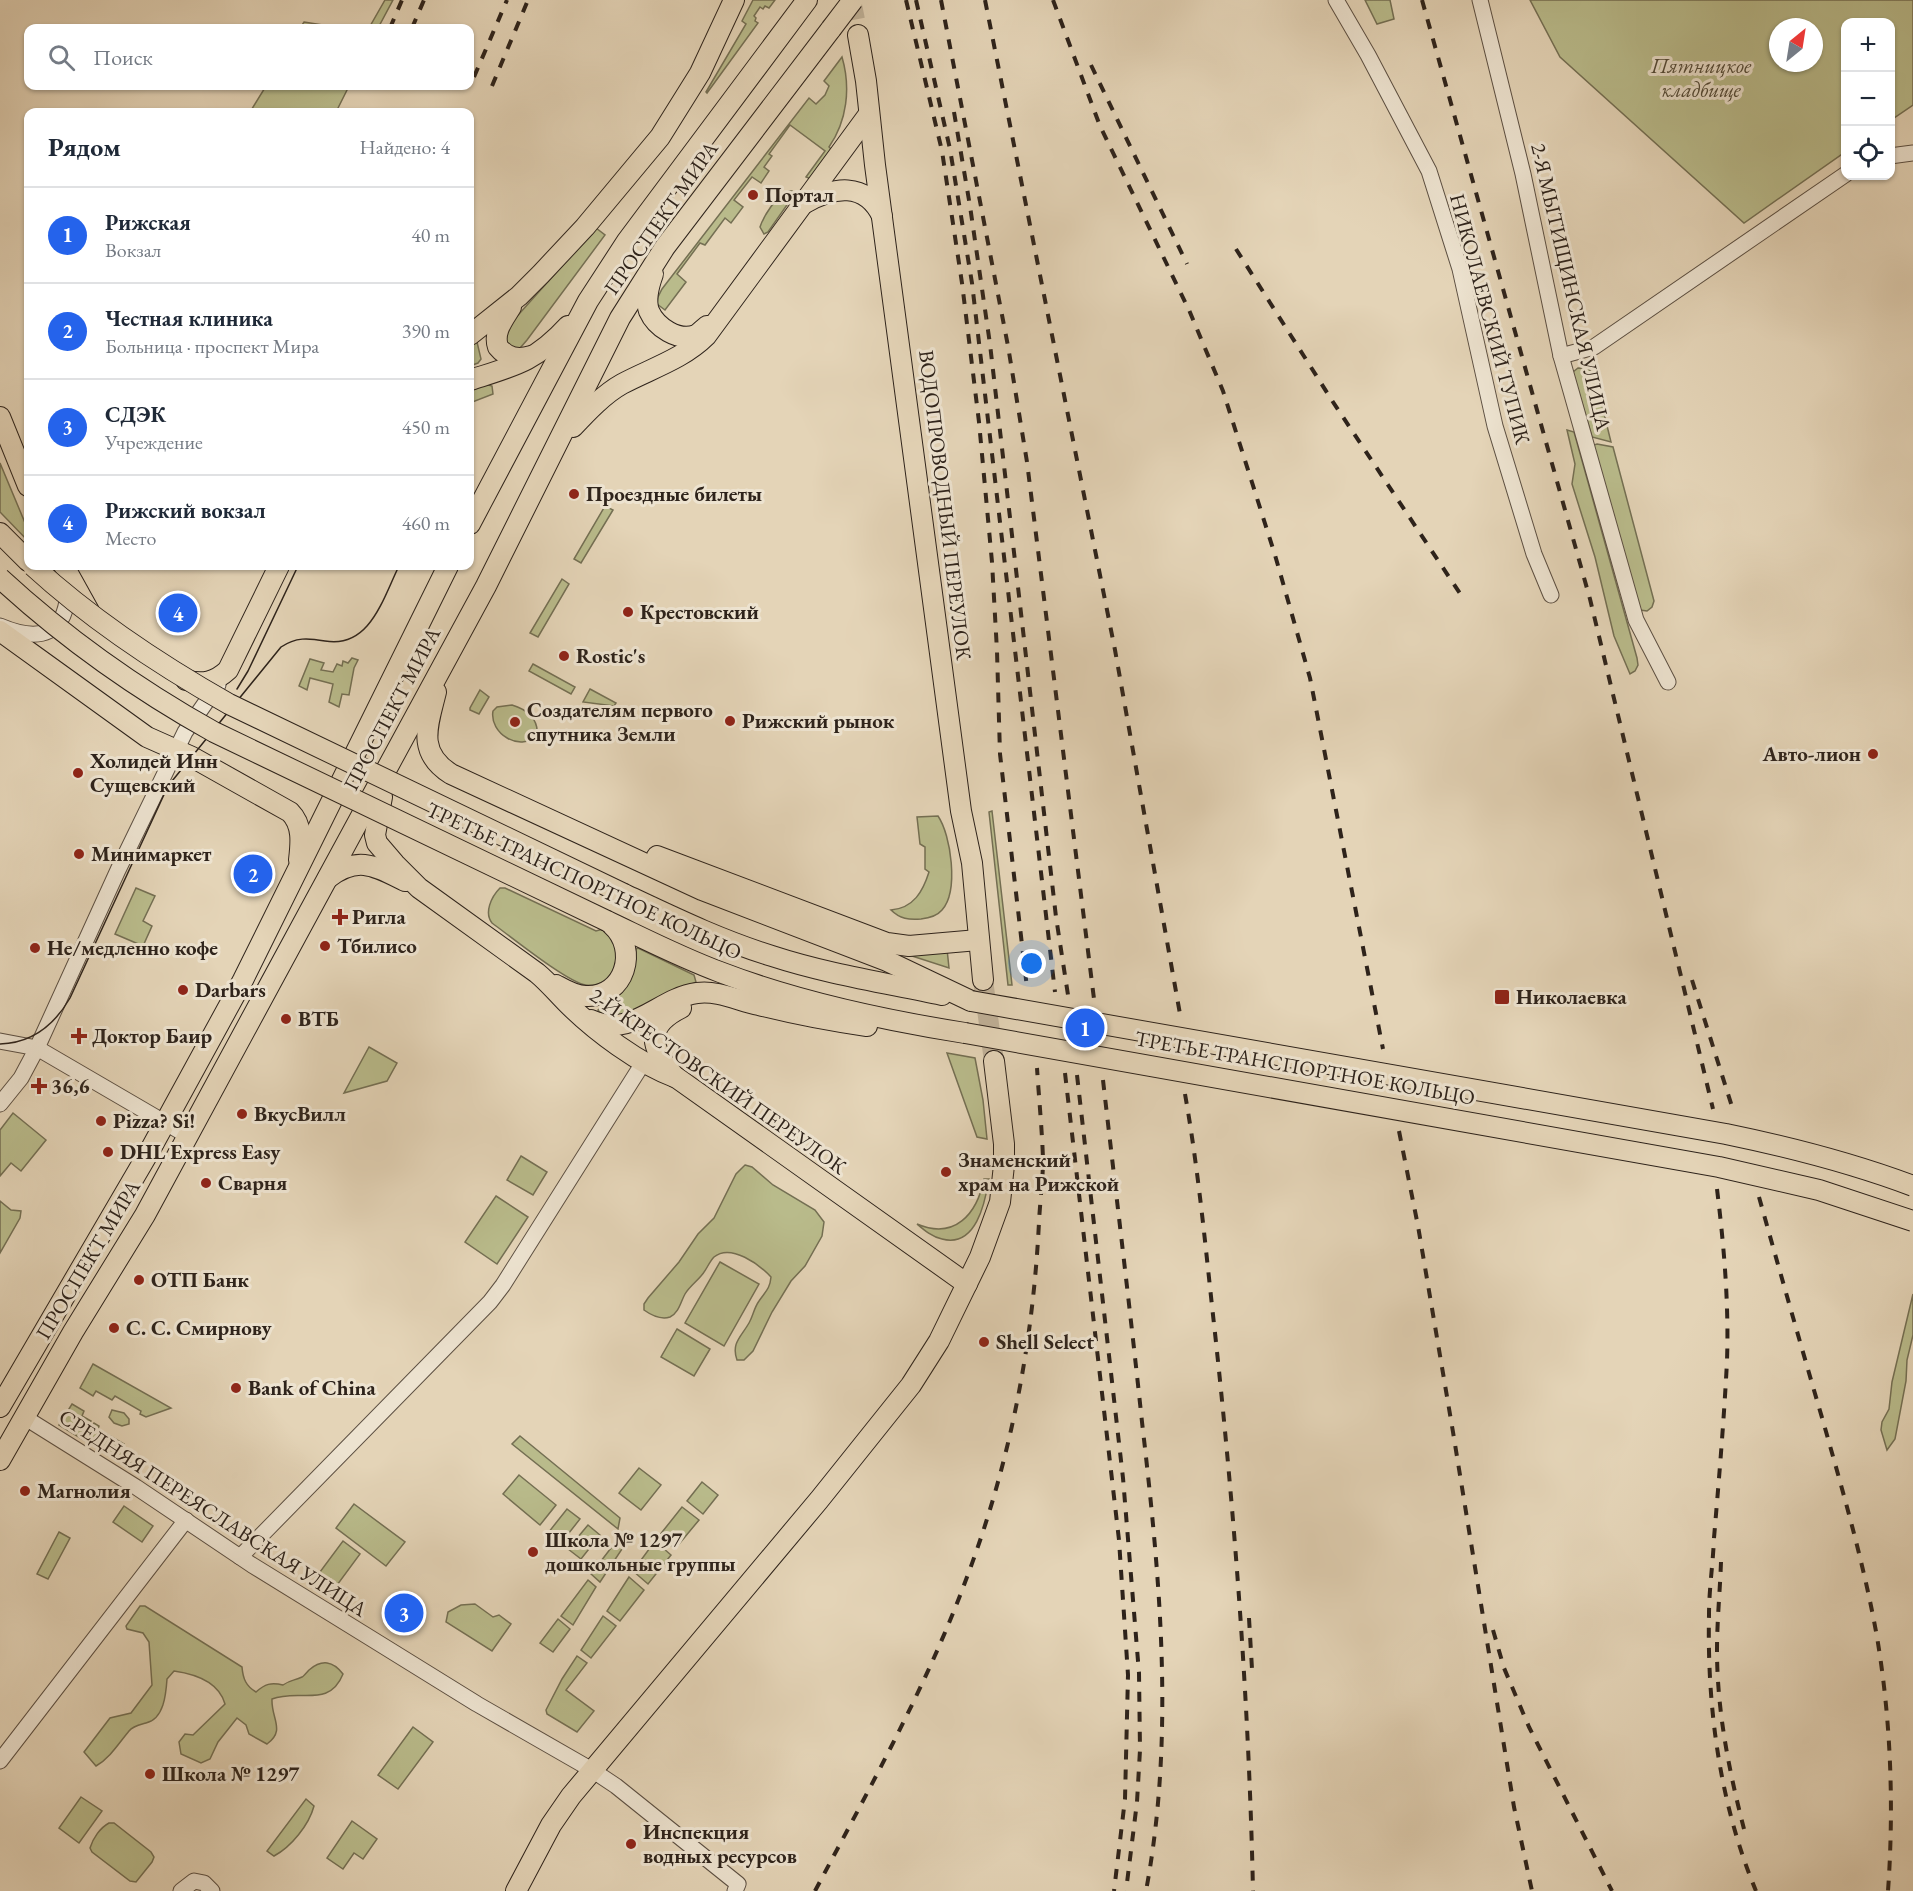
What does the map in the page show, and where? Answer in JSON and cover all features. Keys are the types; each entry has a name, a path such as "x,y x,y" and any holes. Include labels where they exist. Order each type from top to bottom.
{"main road":[{"path":"474,332 519,296 585,226 660,137 700,73 734,0"},
{"name":"ПРОСПЕКТ МИРА","path":"474,516 588,301 627,241 807,0"},
{"name":"ПРОСПЕКТ МИРА","path":"0,1460 73,1332 124,1250 188,1136 388,768 550,461 620,318 665,247 853,0"},
{"name":"ВОДОПРОВОДНЫЙ ПЕРЕУЛОК","path":"858,35 866,81 961,811 972,863 983,980"},
{"path":"550,461 573,428 591,409 620,385 698,344 869,114"},
{"path":"802,205 834,191 849,190 868,197 875,203 884,219"},
{"path":"665,247 652,278 647,303 649,312 660,326 679,336 697,334 727,308"},
{"path":"519,296 499,328 496,336 498,347 507,356 513,358 527,357 542,351"},
{"path":"474,379 516,365 542,351 563,331 588,301"},
{"path":"0,417 24,476"},
{"path":"0,533 24,557"},
{"name":"ТРЕТЬЕ ТРАНСПОРТНОЕ КОЛЬЦО","path":"38,570 73,600 127,640 229,705 702,931 774,957 828,971 971,1001 1735,1136 1828,1158 1913,1185"},
{"path":"66,570 92,615 170,671 180,677 200,683 211,682 228,670 277,570"},
{"name":"ПРОСПЕКТ МИРА","path":"0,1407 104,1232 243,980 446,570"},
{"name":"ТРЕТЬЕ ТРАНСПОРТНОЕ КОЛЬЦО","path":"0,578 53,624 108,666 214,732 689,960 765,988 821,1004 911,1023 1719,1167 1819,1190 1913,1221"},
{"path":"0,631 147,737 192,757 290,812 297,820 300,831 301,846 297,871"},
{"path":"442,668 432,708 427,745 436,762 462,780 743,907 887,961 971,1001"},
{"name":"2-Й КРЕСТОВСКИЙ ПЕРЕУЛОК","path":"388,768 375,835 377,843 419,888 537,973 583,1016 643,1063 677,1078 967,1284"},
{"path":"585,836 656,856 887,943 909,946 978,940"},
{"name":"2-Й КРЕСТОВСКИЙ ПЕРЕУЛОК","path":"328,878 345,867 367,864 419,888"},
{"path":"537,973 578,995 596,995 605,992 621,977 627,958 627,948 621,934 607,921"},
{"path":"583,1016 609,1026 625,1025 680,998 705,992 805,1016 873,1027 911,1023"},
{"path":"677,1078 663,1062 654,1044 656,1032 665,1018 685,1006 706,1000 754,1004"},
{"path":"516,1891 551,1825 592,1770 789,1536 911,1385 939,1341 995,1219 1003,1185 1004,1144 994,1061"}],"street":[{"name":"НИКОЛАЕВСКИЙ ТУПИК","path":"1335,0 1368,55 1429,171 1460,269 1495,426 1534,554 1551,595"},
{"name":"2-Я МЫТИЩИНСКАЯ УЛИЦА","path":"1480,0 1523,174 1561,356 1636,620 1668,682"},
{"path":"1895,155 1913,153"},
{"path":"1561,356 1594,347 1841,177"},
{"path":"0,626 25,634 35,635 49,631 59,621 66,607 68,593 65,570"},
{"path":"0,1104 21,1077 37,1048 122,861 176,750 195,716 228,670"},
{"path":"0,1041 37,1048 188,1136"},
{"path":"240,1557 490,1302 643,1063"},
{"name":"СРЕДНЯЯ ПЕРЕЯСЛАВСКАЯ УЛИЦА","path":"24,1417 240,1557 477,1704 592,1770 616,1786 736,1888"},
{"path":"0,1761 186,1520"},
{"path":"182,1891 194,1881 204,1883 212,1891"}],"green space":[{"path":"385,0 393,0 380,24 371,24"},
{"path":"753,0 775,0 769,8 760,7 754,16 758,23 707,93 746,24 742,21"},
{"path":"1365,0 1390,0 1394,19 1377,24"},
{"name":"Пятницкое кладбище","path":"1530,0 1913,0 1913,105 1895,117 1895,18 1841,18 1841,155 1744,223 1560,57"},
{"path":"842,57 846,80 846,104 840,126 829,147 832,150 811,179 806,177 825,151 790,125 769,154 772,156 764,167 769,171 761,183 752,177 734,200 743,207 731,223 725,218 705,245 700,243 677,274 686,282 665,310 657,304 662,289 809,98 816,104 825,95 829,86 824,81"},
{"path":"264,90 347,90 338,108 252,108"},
{"path":"787,191 792,191 794,195 768,232 764,234 760,227 764,217"},
{"path":"596,228 605,235 527,340 515,350 505,343 504,333 511,323"},
{"path":"477,342 481,359 474,364 474,343"},
{"path":"1578,368 1589,369 1595,377 1611,442 1592,437 1573,372"},
{"path":"485,384 492,386 493,394 474,401 474,387"},
{"path":"1567,430 1574,432 1637,658 1638,665 1630,674 1614,636 1595,557 1572,484 1575,464"},
{"path":"1597,444 1613,447 1654,601 1652,607 1647,611 1640,610 1593,448"},
{"path":"0,463 24,520 24,537 0,512"},
{"path":"605,506 613,510 581,563 574,559"},
{"path":"562,579 569,584 538,637 530,633"},
{"path":"352,658 358,660 354,668 349,695 342,694 339,707 329,702 333,684 310,678 307,690 299,686 310,659 324,663 321,670 333,672 337,664 342,666 343,661 348,663"},
{"path":"533,664 575,687 571,694 529,671"},
{"path":"590,689 616,703 614,706 583,702"},
{"path":"480,690 489,697 479,714 470,708"},
{"path":"512,705 527,712 534,720 537,735 530,740 522,742 507,738 496,727 493,711 497,707"},
{"path":"992,811 1012,985 1008,985 989,812"},
{"path":"938,816 943,825 951,863 952,877 947,901 942,910 933,916 924,919 901,917 891,910 899,909 912,902 924,886 929,872 925,869 925,847 920,844 917,817"},
{"path":"136,888 155,896 143,921 152,926 143,946 115,934"},
{"path":"500,888 505,888 596,931 603,929 615,945 615,964 611,973 597,984 586,985 578,982 553,968 492,923 489,915 490,905"},
{"path":"638,948 694,975 696,982 621,1020 600,1013 598,1010 613,1000 627,983"},
{"path":"947,949 949,968 909,955"},
{"path":"369,1047 397,1063 387,1081 344,1093"},
{"path":"947,1053 975,1058 987,1139 977,1137"},
{"path":"13,1113 46,1140 21,1171 11,1163 0,1176 0,1130"},
{"path":"521,1156 547,1172 533,1195 507,1180"},
{"path":"745,1165 752,1167 773,1185 815,1210 824,1222 822,1236 805,1266 791,1281 772,1312 753,1351 744,1360 737,1360 735,1349 738,1340 767,1290 771,1277 745,1257 721,1253 714,1257 703,1274 687,1291 676,1313 670,1317 650,1314 644,1310 644,1304 679,1262 698,1234 714,1218 736,1174"},
{"path":"984,1179 989,1179 985,1200 977,1221 963,1237 954,1240 938,1238 917,1224 943,1229 962,1221 976,1203"},
{"path":"496,1196 528,1217 497,1264 465,1242"},
{"path":"0,1201 11,1210 21,1211 20,1218 0,1253"},
{"path":"720,1262 759,1284 724,1346 685,1323"},
{"path":"1913,1294 1913,1335 1907,1360 1906,1381 1895,1439 1887,1450 1881,1430 1882,1422 1889,1409 1892,1382"},
{"path":"677,1329 710,1349 694,1376 661,1357"},
{"path":"93,1364 171,1408 146,1417 140,1414 141,1411 115,1396 112,1400 96,1391 93,1396 80,1388"},
{"path":"72,1404 84,1411 82,1416 91,1421 87,1428 90,1430 94,1423 99,1426 98,1429 124,1444 121,1448 127,1452 133,1470 59,1425"},
{"path":"112,1410 124,1413 129,1419 129,1424 122,1426 114,1423 109,1417"},
{"path":"520,1436 620,1518 618,1529 512,1444"},
{"path":"639,1468 661,1485 641,1510 619,1493"},
{"path":"519,1475 556,1505 540,1525 503,1494"},
{"path":"702,1482 718,1495 703,1514 687,1501"},
{"path":"354,1504 405,1542 386,1566 336,1528"},
{"path":"124,1506 153,1526 142,1542 113,1522"},
{"path":"682,1507 699,1520 675,1549 659,1536"},
{"path":"567,1509 580,1519 561,1543 548,1533"},
{"path":"588,1525 600,1535 581,1559 568,1549"},
{"path":"59,1532 70,1538 48,1579 37,1574"},
{"path":"621,1535 628,1540 600,1582 591,1574"},
{"path":"343,1541 360,1554 329,1596 311,1584"},
{"path":"655,1541 671,1555 648,1584 633,1571"},
{"path":"629,1577 644,1590 620,1621 607,1611"},
{"path":"588,1580 596,1587 573,1625 561,1616"},
{"path":"475,1604 493,1617 499,1615 511,1624 492,1651 446,1622 448,1612 461,1605"},
{"path":"140,1606 145,1606 242,1667 246,1682 256,1692 268,1684 283,1685 303,1677 318,1664 331,1664 343,1674 337,1685 322,1694 282,1696 272,1699 277,1729 273,1739 267,1744 249,1734 246,1725 237,1718 218,1742 210,1759 201,1763 181,1754 179,1742 185,1734 193,1735 225,1704 217,1690 205,1680 174,1671 167,1679 163,1705 157,1717 131,1729 110,1755 96,1766 84,1752 110,1718 131,1713 152,1685 149,1642 143,1633 127,1629 126,1626"},
{"path":"603,1616 616,1626 591,1658 581,1650"},
{"path":"558,1619 570,1629 553,1652 540,1643"},
{"path":"577,1656 587,1663 566,1690 594,1711 577,1732 547,1714 546,1710"},
{"path":"413,1727 433,1742 398,1789 378,1775"},
{"path":"81,1797 102,1811 79,1843 59,1828"},
{"path":"306,1799 314,1806 308,1821 293,1841 274,1856 267,1851"},
{"path":"352,1821 377,1839 363,1859 354,1853 343,1869 327,1858"},
{"path":"109,1823 114,1823 151,1852 154,1857 136,1882 130,1881 92,1852 90,1848 97,1834"}],"tunnel":[{"path":"851,0 858,35"},
{"path":"983,980 994,1061"}],"tram line":[{"path":"237,689 248,671 296,570"},
{"path":"0,1044 12,1043 32,1036 50,1024 64,1007 168,786 281,647 302,639 340,641 353,637 373,618 397,570"}],"railway":[{"path":"392,24 402,0"},
{"path":"414,24 424,0"},
{"path":"474,77 507,0"},
{"path":"492,86 528,0"},
{"path":"906,0 942,151 962,283 979,422 992,562 1000,754 1027,988"},
{"path":"916,0 950,149 972,283 1055,992"},
{"path":"941,0 1008,346 1027,462 1094,999"},
{"path":"985,0 1115,650 1180,1014"},
{"path":"1053,0 1100,126 1189,310 1223,391 1275,555 1310,678 1383,1049"},
{"path":"1422,0 1590,599 1713,1109"},
{"path":"1091,65 1187,264"},
{"path":"954,112 990,344 1056,917 1068,995"},
{"path":"1236,249 1333,402 1463,598"},
{"path":"1692,980 1734,1113"},
{"path":"815,1891 896,1737 934,1658 967,1577 996,1491 1025,1358 1036,1268 1043,1175 1037,1068"},
{"path":"1065,1073 1119,1540 1128,1675 1125,1799 1114,1891"},
{"path":"1077,1075 1123,1478 1139,1673 1140,1750 1137,1802 1126,1891"},
{"path":"1103,1080 1149,1480 1159,1598 1162,1656 1160,1774 1155,1833 1146,1891"},
{"path":"1185,1094 1202,1213 1229,1472 1244,1681 1253,1891"},
{"path":"1399,1131 1418,1226 1514,1807 1532,1891"},
{"path":"1717,1189 1725,1275 1727,1361 1710,1596 1710,1685 1718,1756 1725,1790 1733,1825 1756,1891"},
{"path":"1759,1197 1845,1501 1866,1582 1877,1637 1882,1668 1890,1764 1891,1828 1888,1891"},
{"path":"1721,1562 1717,1639 1719,1696 1733,1785 1744,1829"},
{"path":"1249,1618 1252,1669"},
{"path":"1493,1630 1504,1668 1529,1727 1612,1891"}],"place":[{"name":"Портал","path":"753,195"},
{"name":"Проездные билеты","path":"574,494"},
{"name":"Крестовский","path":"628,612"},
{"name":"Рижский вокзал","path":"178,613"},
{"name":"Rostic's","path":"564,656"},
{"name":"Рижский рынок","path":"730,721"},
{"name":"Создателям первого спутника Земли","path":"515,722"},
{"name":"Авто-лион","path":"1873,754"},
{"name":"Холидей Инн Сущевский","path":"78,773"},
{"name":"Минимаркет","path":"79,854"},
{"name":"Честная клиника","path":"253,874"},
{"name":"Ригла","path":"340,917"},
{"name":"Тбилисо","path":"325,946"},
{"name":"Не/медленно кофе","path":"35,948"},
{"name":"Darbars","path":"183,990"},
{"name":"Николаевка","path":"1502,997"},
{"name":"ВТБ","path":"286,1019"},
{"name":"Рижская","path":"1085,1028"},
{"name":"Доктор Баир","path":"79,1036"},
{"name":"36,6","path":"39,1086"},
{"name":"ВкусВилл","path":"242,1114"},
{"name":"Pizza? Si!","path":"101,1121"},
{"name":"DHL Express Easy","path":"108,1152"},
{"name":"Знаменский храм на Рижской","path":"946,1172"},
{"name":"Сварня","path":"206,1183"},
{"name":"ОТП Банк","path":"139,1280"},
{"name":"С. С. Смирнову","path":"114,1328"},
{"name":"Shell Select","path":"984,1342"},
{"name":"Bank of China","path":"236,1388"},
{"name":"Магнолия","path":"25,1491"},
{"name":"Школа № 1297 дошкольные группы","path":"533,1552"},
{"name":"СДЭК","path":"404,1613"},
{"name":"Школа № 1297","path":"150,1774"},
{"name":"Инспекция водных ресурсов","path":"631,1844"}]}
